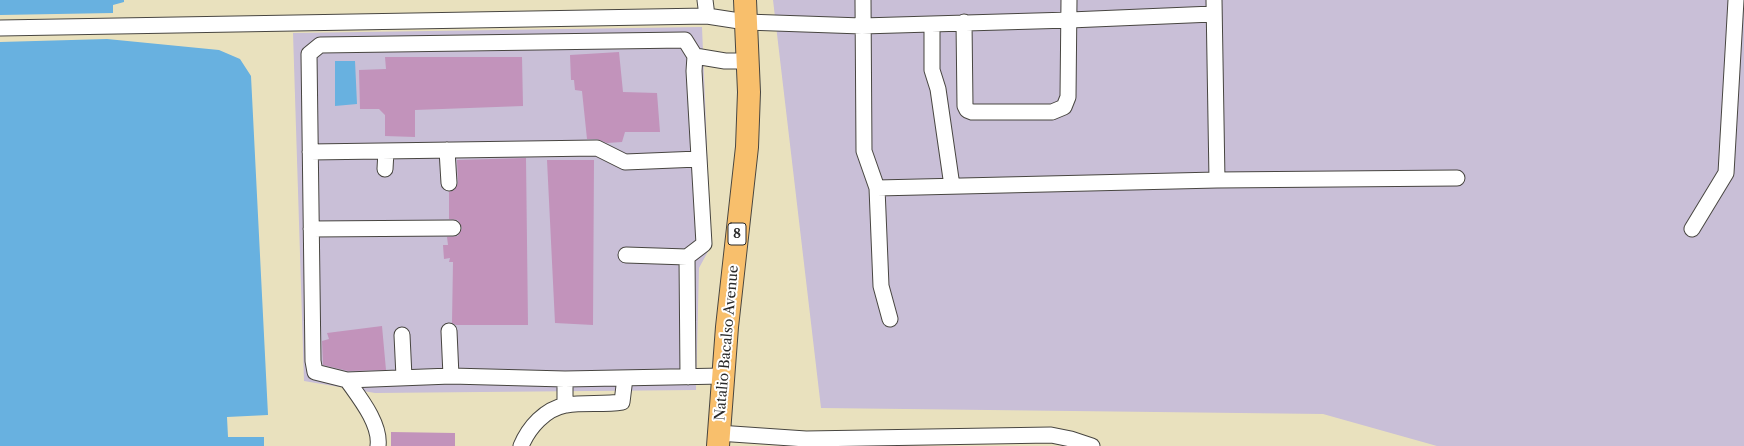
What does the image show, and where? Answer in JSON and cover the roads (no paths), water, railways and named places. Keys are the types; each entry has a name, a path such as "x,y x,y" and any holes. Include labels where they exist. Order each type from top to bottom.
{"highway":[{"name":"Natalio Bacalso Avenue","path":"718,439 723,376 747,147 749,92 745,0"}],"street":[{"path":"705,0 707,16"},
{"path":"863,0 864,151 877,188 881,286 890,319"},
{"path":"964,22 965,106 967,110 972,112 1052,112 1064,107 1068,97 1070,20 1069,0"},
{"path":"1692,229 1726,173 1736,0"},
{"path":"0,28 707,16 746,22 862,26 1070,20 1213,7 1218,180"},
{"path":"932,24 932,70 938,89 952,186"},
{"path":"626,255 687,257 704,244 695,56 685,40 320,45 309,54 313,360 315,372 347,380 451,376 565,379 723,376"},
{"path":"695,56 725,61 748,61"},
{"path":"310,152 598,148 625,162 699,159"},
{"path":"447,150 449,183"},
{"path":"385,169 386,151"},
{"path":"877,188 1218,180 1457,178"},
{"path":"311,229 453,228"},
{"path":"687,257 688,377"},
{"path":"448,331 451,376"},
{"path":"402,335 404,377"},
{"path":"521,446 534,424 547,413 565,405 622,402 625,378"},
{"path":"565,379 565,405"},
{"path":"347,380 369,412 379,439 378,446"},
{"path":"718,439 806,443 1000,441 1051,435 1071,439 1092,446"}],"water":[{"path":"0,0 124,0 124,2 113,5 113,13 0,15"},
{"path":"107,39 219,50 240,59 251,76 268,415 227,417 228,437 264,437 264,446 0,446 0,42"},
{"path":"335,61 355,61 357,104 335,106"}]}
